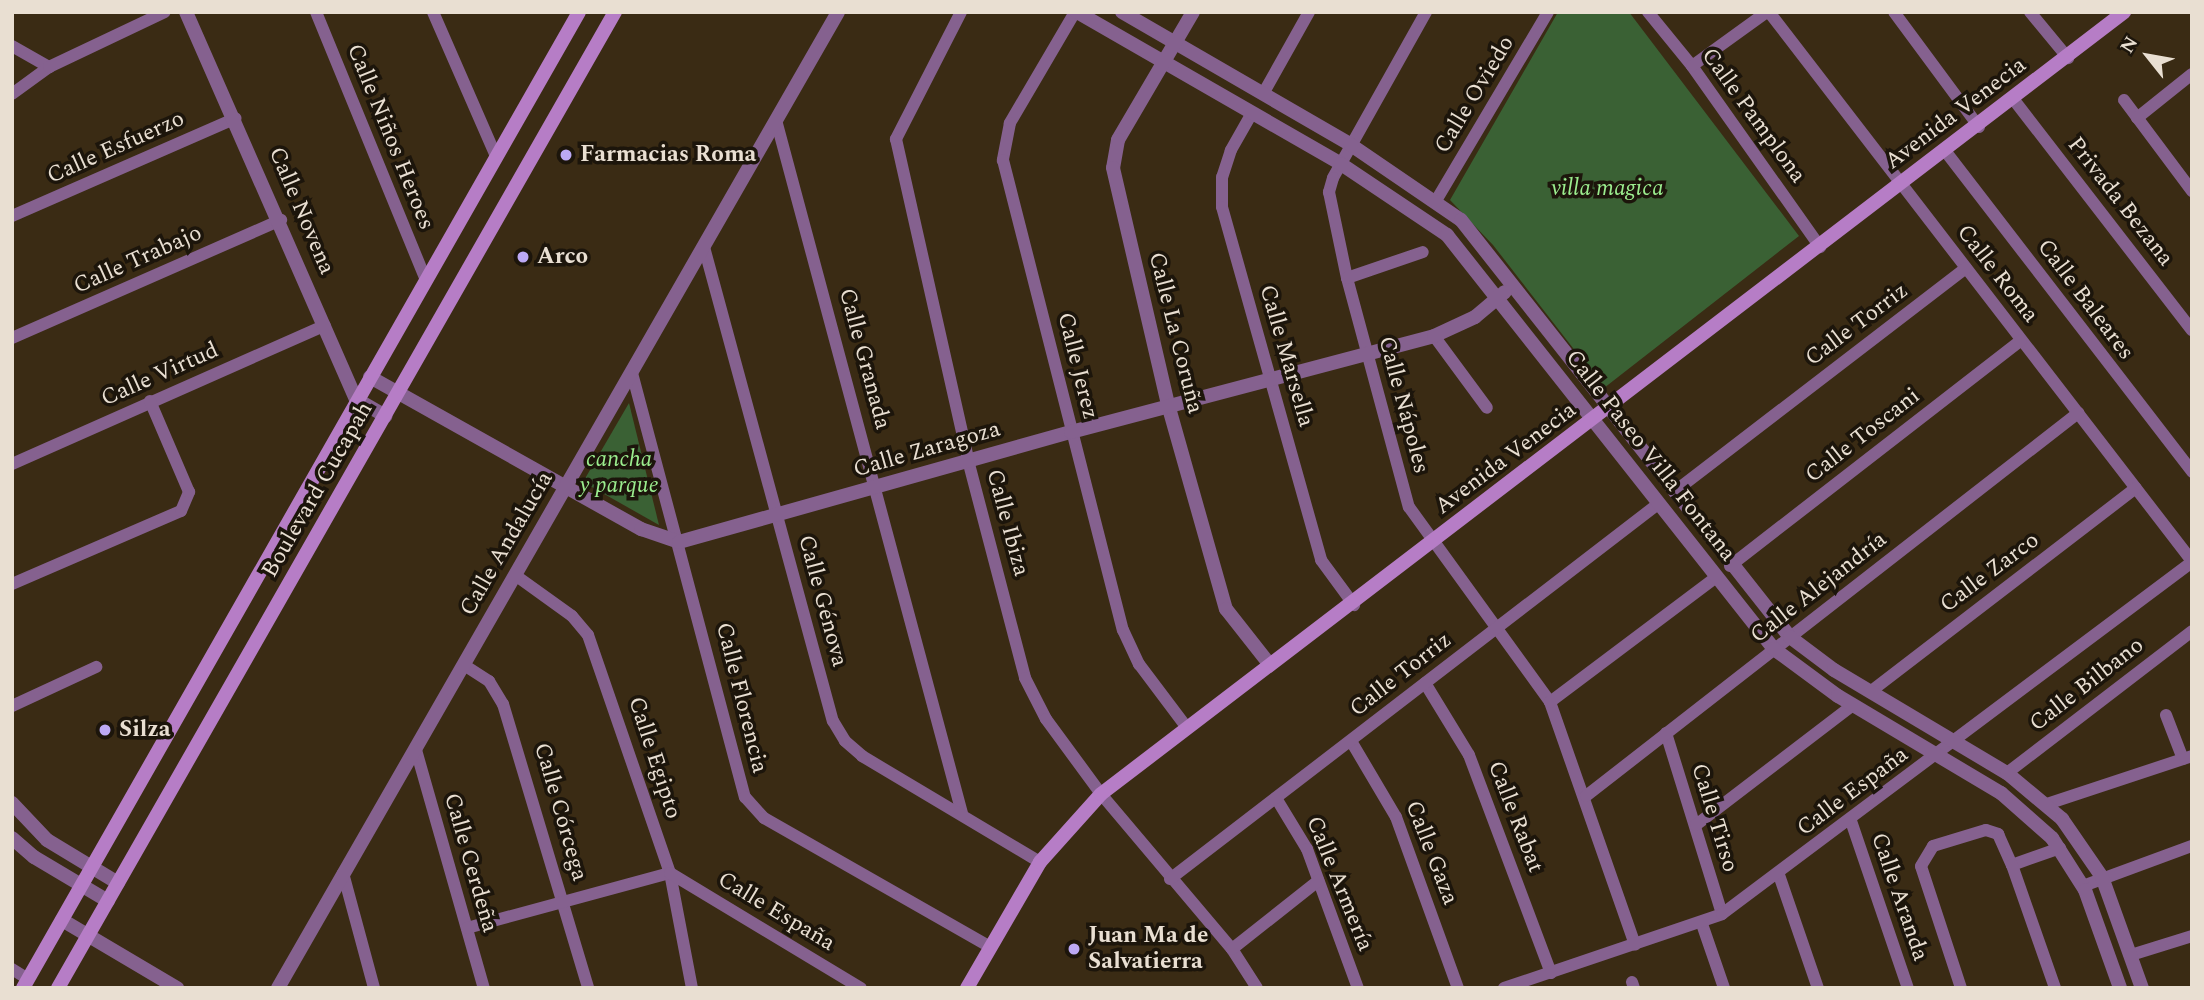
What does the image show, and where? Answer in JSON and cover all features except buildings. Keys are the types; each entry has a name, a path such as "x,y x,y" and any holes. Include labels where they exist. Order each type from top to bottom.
{"main road":[{"name":"Boulevard Cucapah","path":"58,988 615,12"},
{"name":"Avenida Venecia","path":"967,988 1040,862 1101,794 1187,727 1354,605 1979,127 2124,12"},
{"name":"Boulevard Cucapah","path":"25,983 496,156 572,16"}],"street":[{"path":"12,94 49,67 165,12"},
{"name":"Calle Novena","path":"187,12 281,220 356,399"},
{"name":"Calle Niños Heroes","path":"316,12 425,278"},
{"path":"433,12 496,156"},
{"name":"Calle Andalucía","path":"278,988 838,12"},
{"name":"Calle Ibiza","path":"961,12 896,139 969,464 1025,678 1046,719 1101,794 1170,879 1232,948 1257,988"},
{"name":"Calle Paseo Villa Fontana","path":"1076,12 1341,164 1447,235 1499,298 1715,578 1774,649 1853,705 2019,807 2060,848 2083,886 2120,988"},
{"name":"Calle Jerez","path":"1076,12 1003,142 1003,160 1123,630 1139,664 1187,727"},
{"name":"Calle Paseo Villa Fontana","path":"1122,12 1351,145 1437,199 1470,229 1730,566 1790,637 1870,692 2007,773 2047,804 2074,834 2102,877 2142,988"},
{"name":"Calle La Coruña","path":"1193,12 1118,140 1113,168 1169,408 1226,609 1270,665"},
{"path":"1263,94 1309,12"},
{"name":"Calle Nápoles","path":"1426,12 1351,145 1329,192 1347,278 1409,507 1550,702 1586,796 1636,945"},
{"name":"Calle Oviedo","path":"1437,199 1548,12"},
{"name":"Calle Pamplona","path":"1648,12 1692,66 1820,247"},
{"path":"1692,66 1768,12"},
{"name":"Calle Roma","path":"1768,12 2192,562"},
{"path":"1894,12 1979,127"},
{"path":"2030,12 2068,58"},
{"path":"12,46 49,67"},
{"path":"2137,118 2192,74"},
{"name":"Privada Bezana","path":"2014,100 2192,330"},
{"path":"2124,100 2192,191"},
{"name":"Calle Marsella","path":"1252,113 1222,177 1222,206 1321,560 1354,605"},
{"name":"Calle Esfuerzo","path":"12,216 236,118"},
{"name":"Calle Granada","path":"776,120 877,488 962,813"},
{"name":"Calle Baleares","path":"1946,152 2192,472"},
{"name":"Calle Trabajo","path":"12,338 281,220"},
{"name":"Calle Génova","path":"704,247 833,722 845,741 1040,862"},
{"path":"1347,278 1423,252"},
{"name":"Calle Torriz","path":"1674,492 1966,268"},
{"name":"Calle Zaragoza","path":"679,542 969,464 1072,432 1434,337 1475,317 1515,285"},
{"name":"Calle Virtud","path":"12,464 325,325"},
{"path":"1434,337 1487,408"},
{"name":"Calle Toscani","path":"1730,566 2021,340"},
{"name":"Calle Florencia","path":"632,373 745,797 764,818 989,947"},
{"path":"370,376 651,533 679,542"},
{"path":"356,399 386,416"},
{"path":"12,584 181,510 189,492 150,401"},
{"name":"Calle Alejandría","path":"1586,796 2078,413"},
{"name":"Calle Zarco","path":"1870,692 2136,488"},
{"name":"Calle Torriz","path":"1170,879 1658,504"},
{"name":"Calle España","path":"1504,988 1702,924 1722,914 1779,875 2192,562"},
{"name":"Calle Egipto","path":"516,575 572,616 589,635 670,873 692,988"},
{"path":"1550,702 1715,578"},
{"name":"Calle Bilbano","path":"2007,773 2192,631"},
{"name":"Calle Córcega","path":"464,664 489,681 503,704 565,903 588,988"},
{"path":"12,706 96,667"},
{"name":"Calle Rabat","path":"1424,683 1469,755 1551,973"},
{"path":"1696,825 1853,705"},
{"path":"2047,804 2187,757 2166,715"},
{"name":"Calle Tirso","path":"1666,733 1722,914"},
{"name":"Calle Gaza","path":"1350,741 1396,817 1458,988"},
{"name":"Calle Cerdeña","path":"416,750 484,988"},
{"name":"Calle Armería","path":"1276,798 1296,825 1358,988"},
{"path":"12,803 47,840 118,883"},
{"name":"Calle Aranda","path":"1851,821 1908,988"},
{"path":"1961,988 1922,866 1924,854 1933,846 1994,831 2012,865 2055,988"},
{"path":"12,838 107,901"},
{"path":"2083,886 2192,846"},
{"path":"2012,865 2060,848"},
{"path":"343,873 374,988"},
{"path":"467,928 670,873"},
{"name":"Calle España","path":"670,873 862,988"},
{"path":"1779,875 1818,988"},
{"path":"1232,948 1318,881"},
{"path":"62,919 177,988"},
{"path":"1702,924 1724,988"},
{"path":"2131,955 2192,936"},
{"path":"12,969 25,983"}],"green space":[{"name":"villa magica","path":"1558,12 1629,12 1799,236 1604,388 1493,245 1450,200"},
{"name":"cancha y parque","path":"629,403 659,525 583,482"}],"place":[{"name":"Farmacias Roma","path":"566,155"},
{"name":"Arco","path":"523,257"},
{"name":"Silza","path":"105,730"},
{"name":"Juan Ma de Salvatierra","path":"1074,949"}]}
